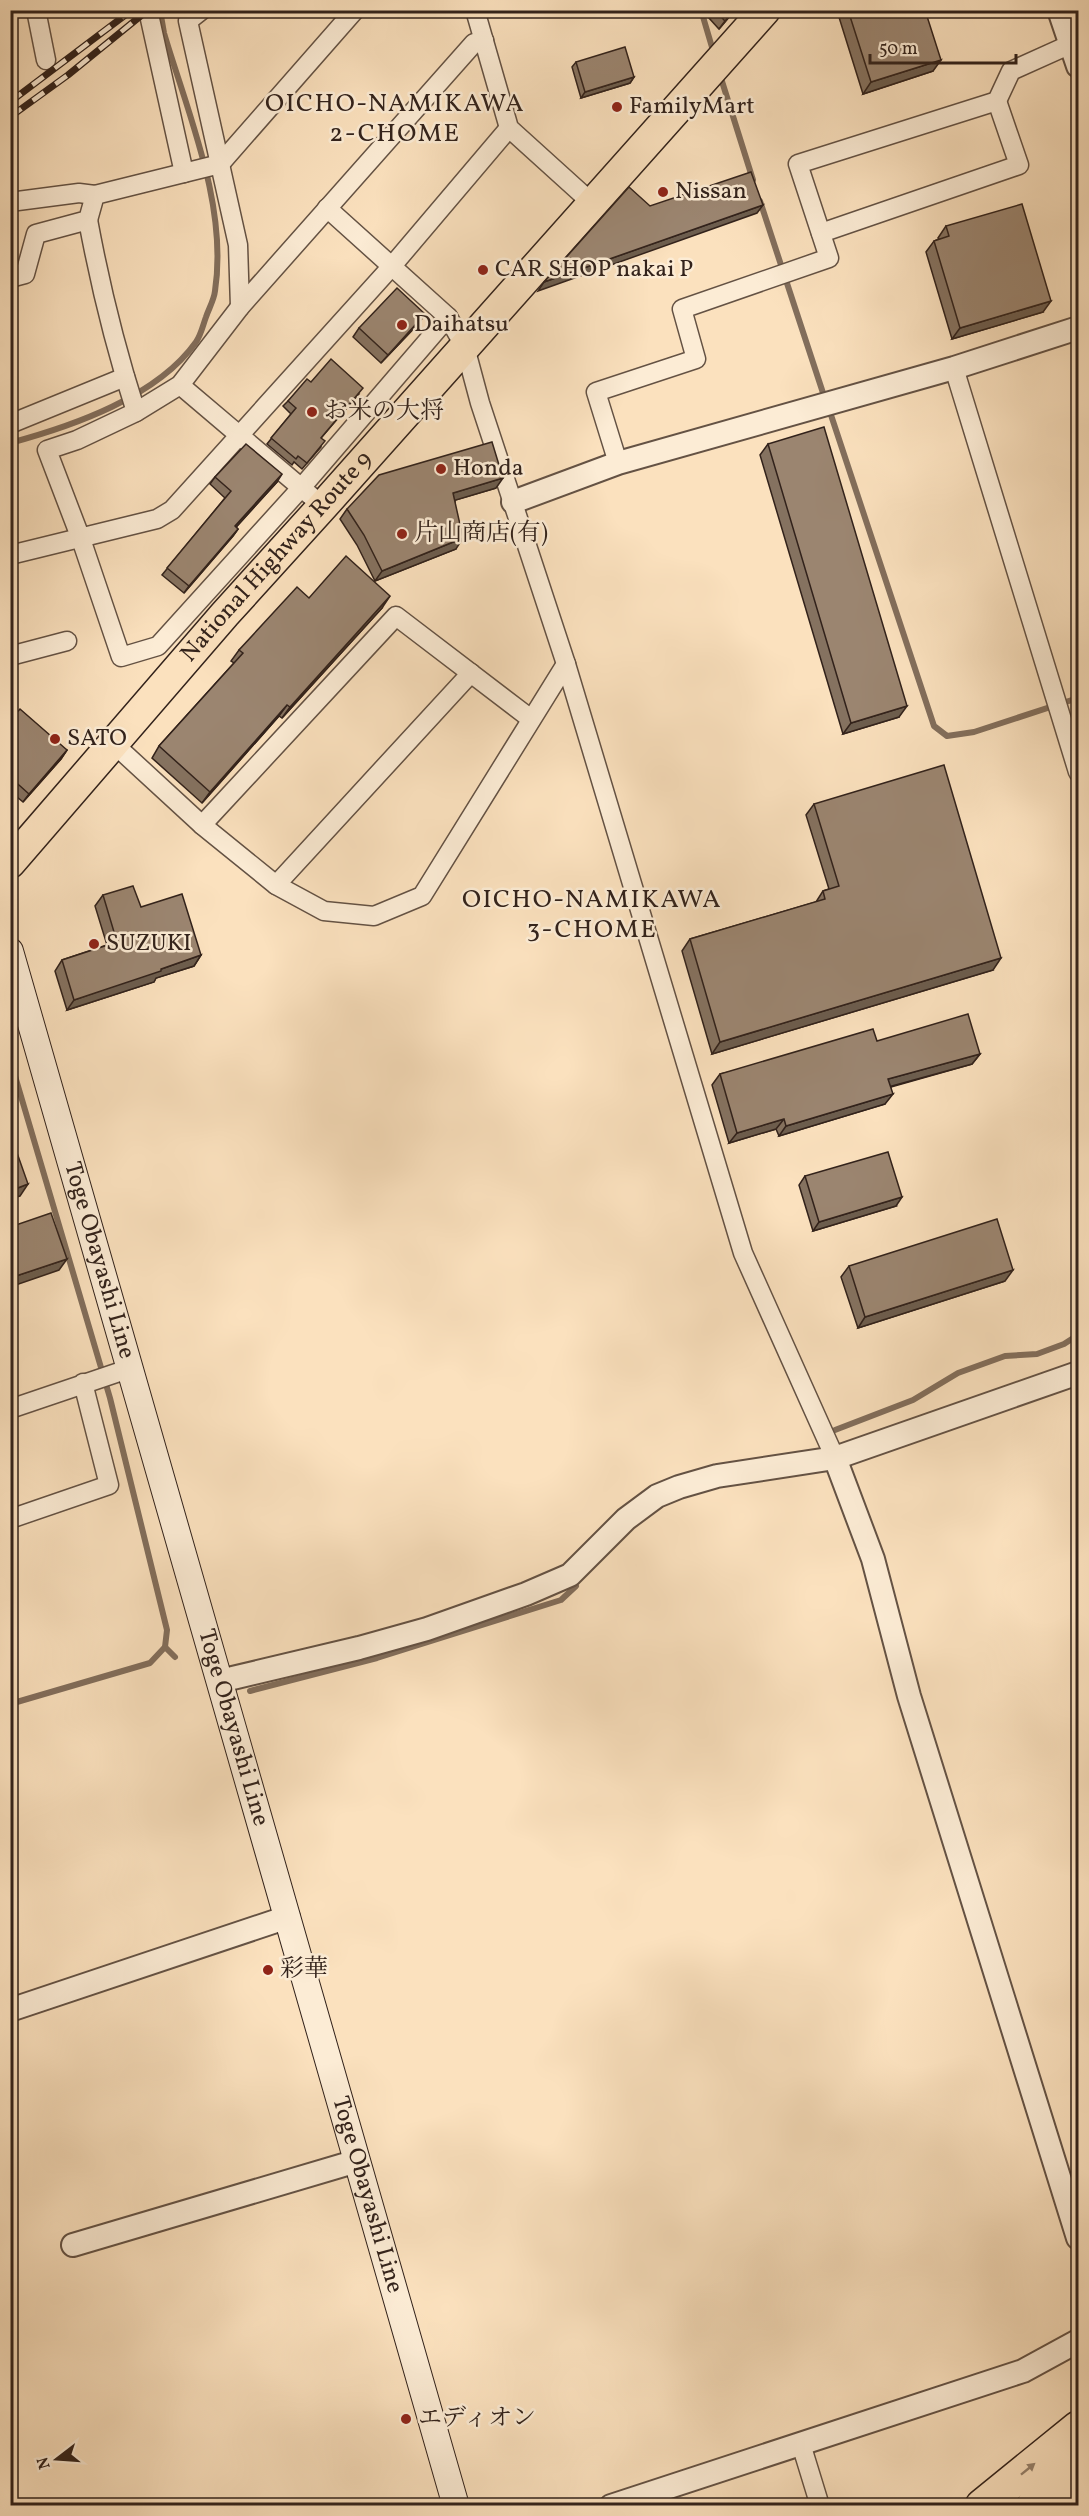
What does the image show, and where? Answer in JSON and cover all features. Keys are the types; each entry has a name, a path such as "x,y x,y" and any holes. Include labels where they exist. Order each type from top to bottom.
{"highway":[{"name":"National Highway Route 9","path":"10,864 225,614 312,497 465,347 765,10"},
{"path":"982,2505 1078,2428"},
{"path":"1033,2505 1078,2464"}],"main road":[{"name":"Toge Obayashi Line","path":"10,951 456,2505"}],"street":[{"path":"36,10 46,60"},
{"path":"148,10 184,172"},
{"path":"202,10 188,21 238,245 240,307"},
{"path":"10,202 79,193 95,195 220,164 356,10"},
{"path":"475,10 509,128 593,204"},
{"path":"1059,10 1078,66"},
{"path":"448,316 312,497 158,646 121,657 81,539 47,450 78,440 136,412 180,385 240,307 327,208 474,43 484,40"},
{"path":"821,233 1019,165 997,100 1011,71 1071,44"},
{"path":"618,463 596,392 696,359 682,309 829,258 798,164 997,100"},
{"path":"10,555 157,519 172,510 238,434 392,266 509,128"},
{"path":"95,195 88,220 96,262 136,412"},
{"path":"327,208 448,316 465,347 480,403 566,664 743,1253 835,1458 873,1559 909,1696 1078,2238"},
{"path":"10,278 25,274 36,234 88,220"},
{"path":"513,502 618,463 954,368 1078,328"},
{"path":"954,368 1078,772"},
{"path":"10,424 125,377"},
{"path":"180,385 312,497"},
{"path":"202,825 396,616 531,719"},
{"path":"10,656 67,641"},
{"path":"114,744 202,825 276,885 324,911 374,916 422,896 566,664"},
{"path":"276,885 471,673"},
{"path":"10,1409 131,1368"},
{"path":"220,1681 359,1648 427,1629 526,1594 570,1575 626,1519 657,1496 679,1487 717,1476 835,1458 1078,1373"},
{"path":"10,1519 109,1485 83,1383"},
{"path":"10,2010 288,1917"},
{"path":"72,2245 357,2161"},
{"path":"611,2505 1023,2371 1078,2341"},
{"path":"801,2444 820,2505"}],"building":[{"path":"715,10 734,10 725,21"},
{"path":"848,10 925,10 941,60 871,82"},
{"path":"625,47 634,77 585,92 576,62"},
{"path":"751,172 763,205 544,282 629,187 650,206"},
{"path":"1022,204 1051,301 960,328 934,241 949,236 946,226"},
{"path":"397,288 425,314 388,355 359,328"},
{"path":"331,359 363,388 321,438 325,441 307,463 298,456 296,459 271,438 296,408 288,401 307,379 311,382"},
{"path":"824,427 907,706 851,723 768,444"},
{"path":"492,442 503,478 453,493 463,538 382,571 364,535 347,509 379,475"},
{"path":"246,444 282,474 235,526 238,529 189,586 167,568 231,491 215,477"},
{"path":"346,556 390,596 290,707 287,705 210,792 159,746 243,653 239,650 297,587 309,598"},
{"path":"20,709 67,750 29,794 10,777 10,720"},
{"path":"944,765 1001,958 720,1042 690,939 825,899 823,891 839,886 814,804"},
{"path":"133,886 141,907 182,894 201,955 74,1000 62,960 117,942 103,895"},
{"path":"968,1014 980,1054 888,1079 893,1094 786,1126 784,1119 737,1133 720,1074 873,1029 877,1041"},
{"path":"10,1133 28,1184 10,1191"},
{"path":"888,1152 902,1197 819,1222 805,1176"},
{"path":"51,1213 67,1259 10,1278 10,1227"},
{"path":"997,1219 1013,1270 865,1317 849,1266"}],"waterway":[{"path":"10,443 60,428 112,407 159,379 196,342 213,301 218,259 211,193 194,128 164,33 160,10"},
{"path":"701,10 714,54"},
{"path":"720,75 753,180"},
{"path":"760,201 825,399"},
{"path":"829,409 934,726 947,736 974,732 1078,698"},
{"path":"10,1059 110,1398 167,1630 165,1647 150,1663 10,1704"},
{"path":"835,1430 913,1400 958,1373 1005,1356 1037,1354 1064,1344 1078,1335"},
{"path":"250,1691 377,1658 561,1600 576,1586"},
{"path":"165,1647 175,1657"}],"railway":[{"path":"10,102 132,10"},
{"path":"10,117 68,75 148,10"}],"place":[{"name":"FamilyMart","path":"617,107"},
{"name":"Nissan","path":"663,192"},
{"name":"CAR SHOP nakai P","path":"483,270"},
{"name":"Daihatsu","path":"402,325"},
{"name":"お米の大将","path":"312,412"},
{"name":"Honda","path":"441,469"},
{"name":"片山商店(有)","path":"402,534"},
{"name":"SATO","path":"55,739"},
{"name":"SUZUKI","path":"94,944"},
{"name":"彩華","path":"268,1970"},
{"name":"エディオン","path":"406,2419"}],"district":[{"name":"OICHO-NAMIKAWA 2-CHOME","path":"395,119"},
{"name":"OICHO-NAMIKAWA 3-CHOME","path":"592,915"}]}
